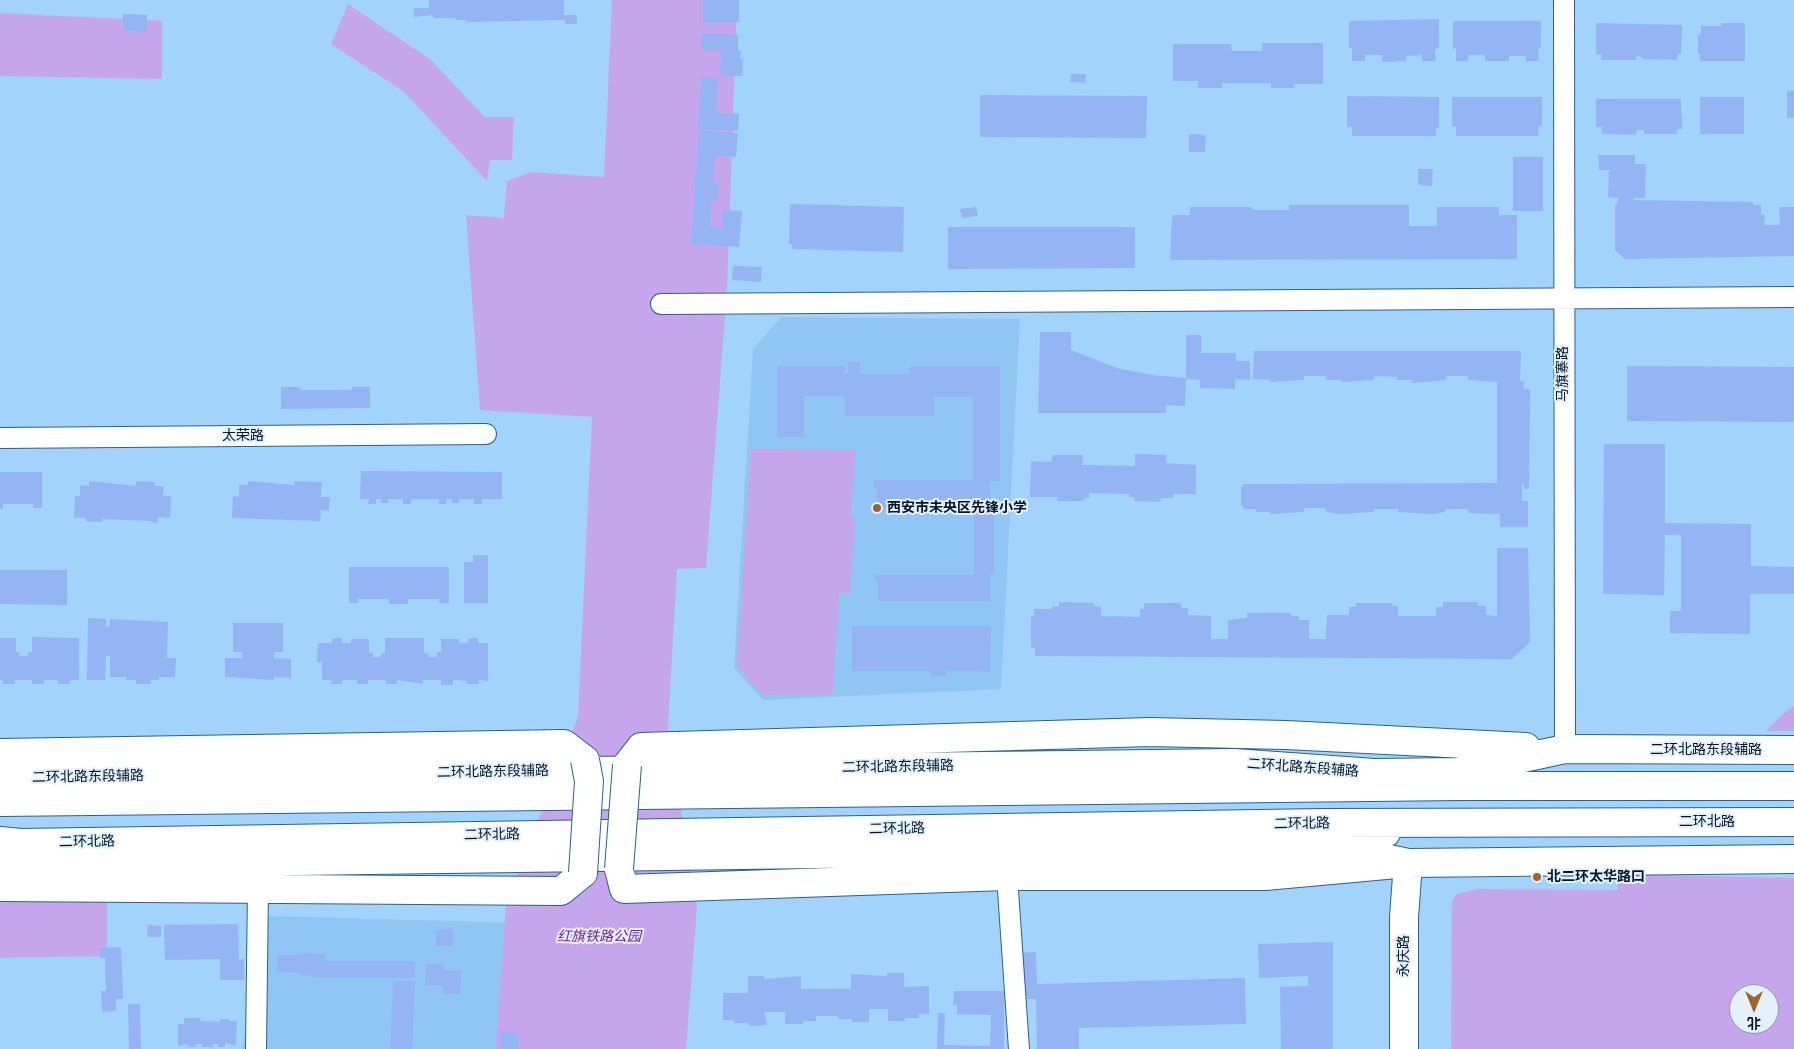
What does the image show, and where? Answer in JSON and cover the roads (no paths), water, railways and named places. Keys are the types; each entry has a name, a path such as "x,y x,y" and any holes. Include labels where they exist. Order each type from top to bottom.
{"main road":[{"path":"1564,749 1286,735 1150,732 641,748 627,764 619,869 624,889 1007,876 1265,876 1414,863 1794,859"},
{"path":"1286,735 1374,773 1418,787 1458,772"},
{"path":"1292,767 1395,741"},
{"path":"0,753 564,744 585,760 589,781 583,873 562,892 258,887 0,887"},
{"name":"二环北路东段辅路","path":"0,778 1234,763 1374,773 1458,772 1564,749 1794,750"},
{"path":"0,802 1418,787 1794,786"},
{"name":"二环北路","path":"0,842 1222,825 1794,822"},
{"path":"0,865 1332,847 1421,823"},
{"path":"1222,825 1414,863"},
{"name":"永庆路","path":"1404,1049 1404,917 1414,863"},
{"name":"永庆路","path":"1414,863 1422,1049"}],"street":[{"name":"马旗寨路","path":"1564,0 1564,749"},
{"path":"660,304 1794,297"},
{"name":"太荣路","path":"0,438 486,434"},
{"path":"1007,876 1018,1049"},
{"path":"256,1049 258,887"}],"place":[{"name":"西安市未央区先锋小学","path":"877,508"},
{"name":"北二环太华路口","path":"1537,877"}],"park label":[{"name":"红旗铁路公园","path":"599,937"}]}
